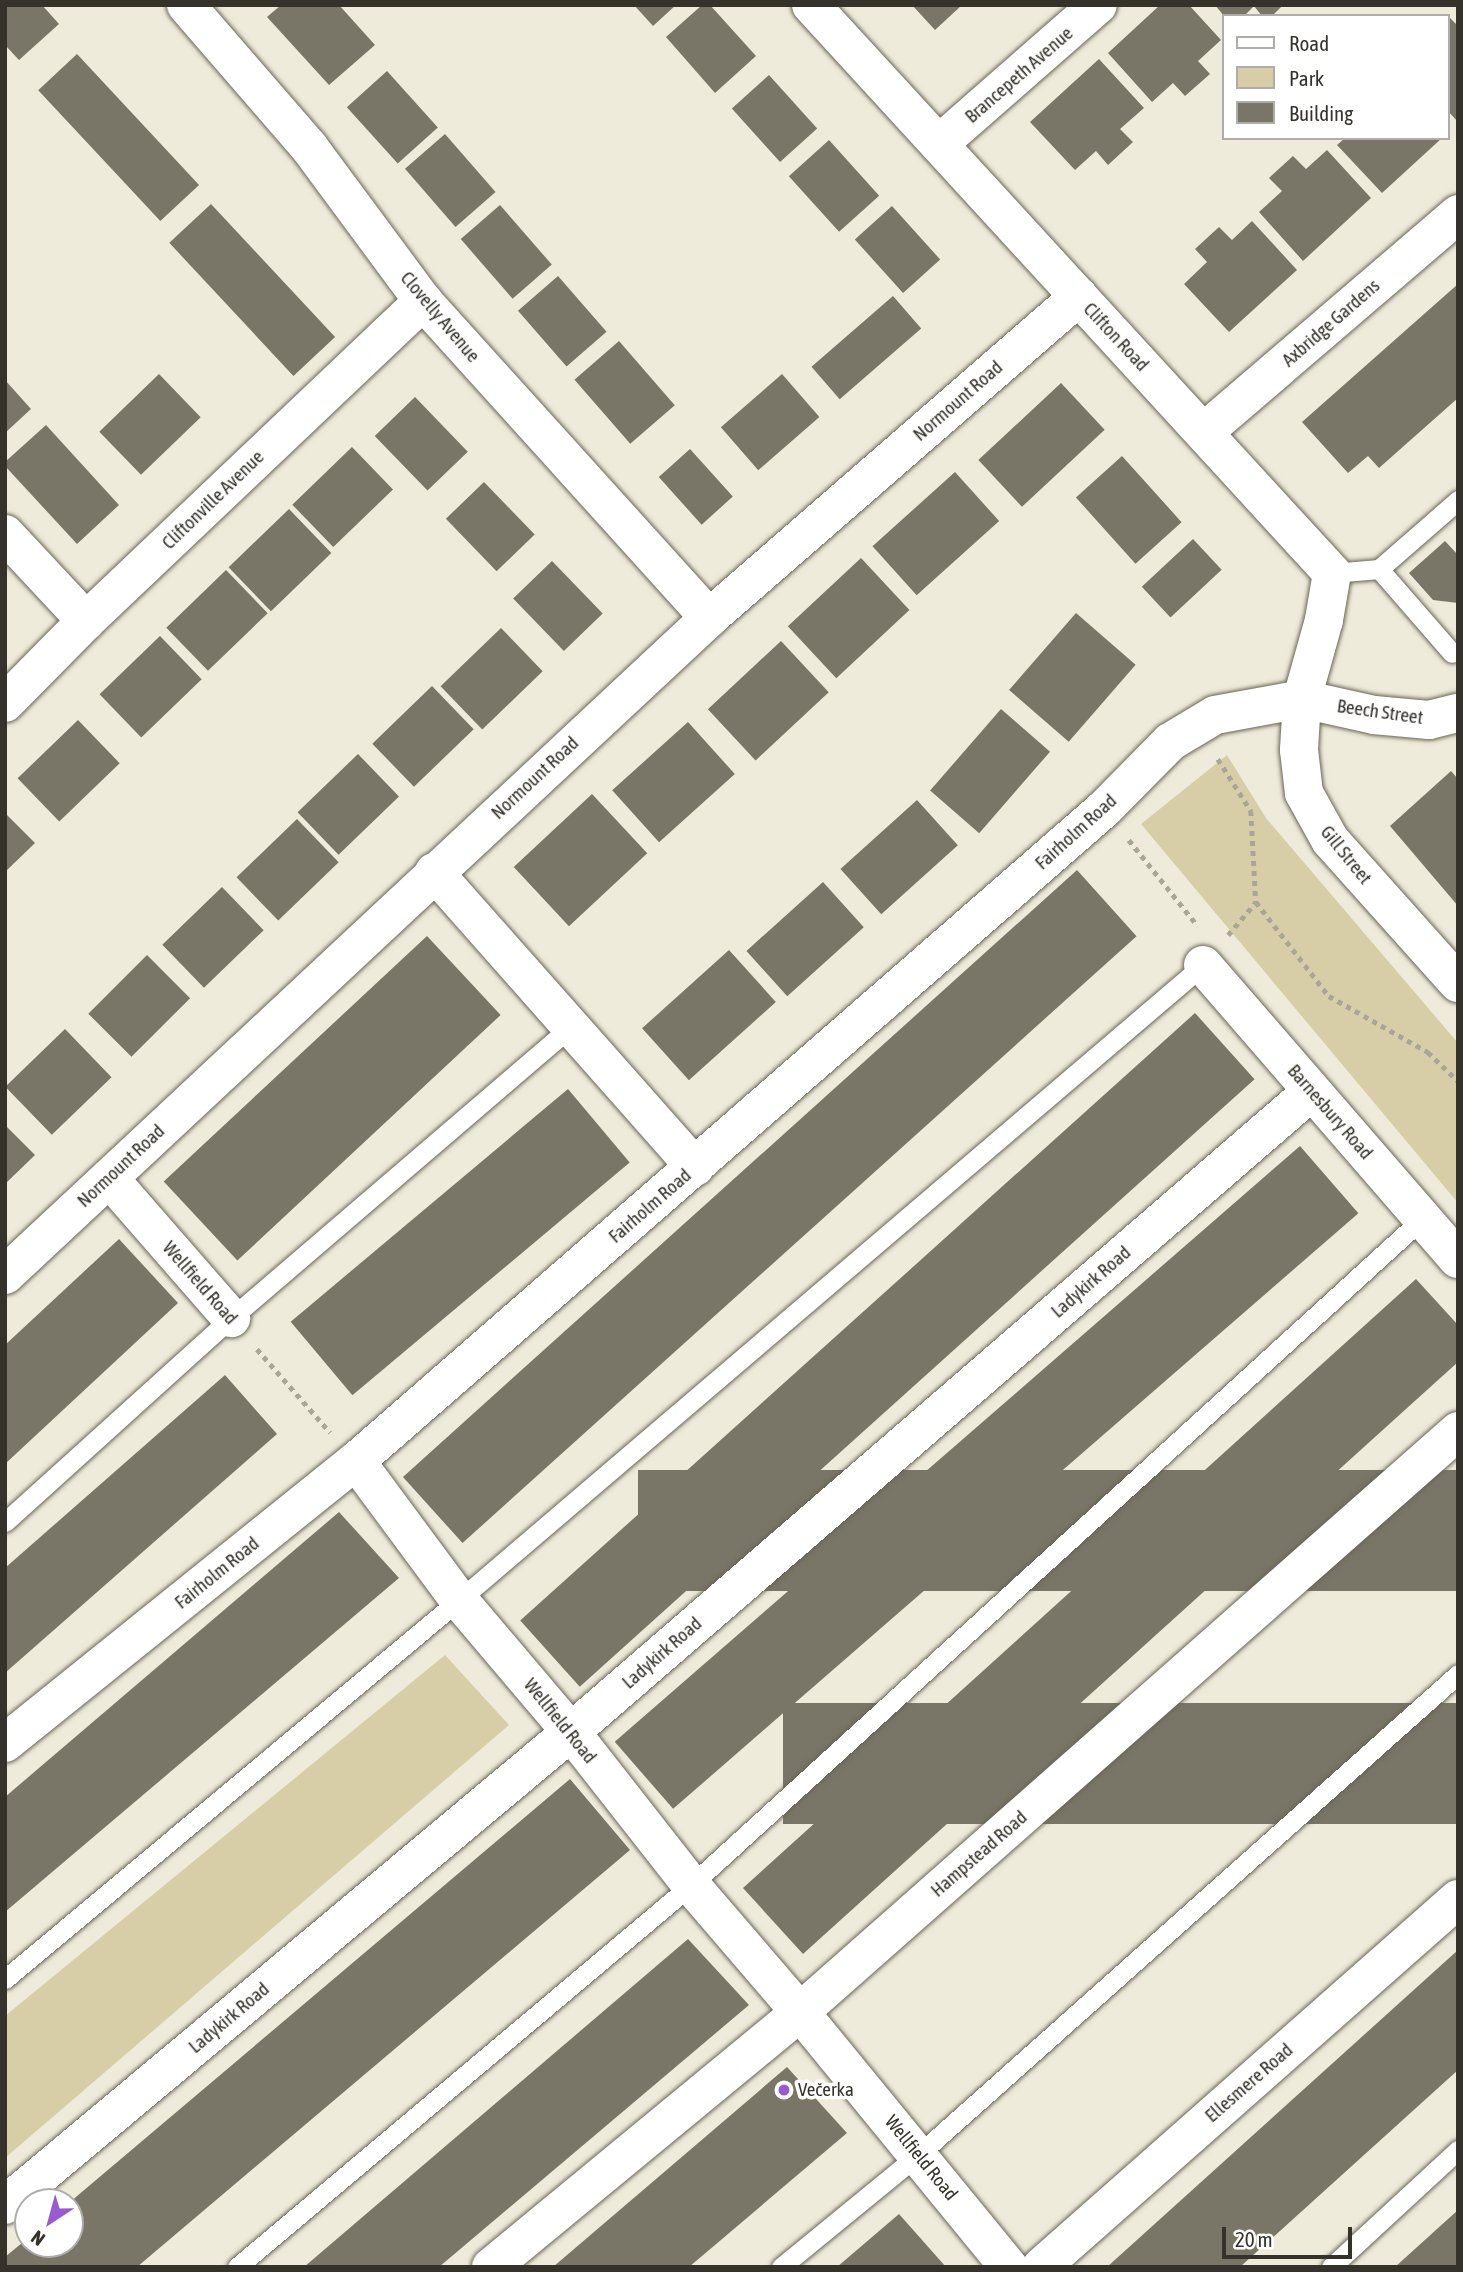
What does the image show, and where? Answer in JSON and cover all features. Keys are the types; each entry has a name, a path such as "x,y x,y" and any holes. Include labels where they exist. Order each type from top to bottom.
{"street":[{"name":"Clovelly Avenue","path":"186,5 309,147 423,301 709,618"},
{"name":"Clifton Road","path":"811,5 1332,573"},
{"name":"Brancepeth Avenue","path":"939,144 1098,5"},
{"name":"Axbridge Gardens","path":"1204,432 1458,214"},
{"name":"Normount Road","path":"5,1275 709,618 1079,296"},
{"name":"Cliftonville Avenue","path":"5,703 86,621 423,301"},
{"path":"5,534 86,621"},
{"path":"1302,699 1324,620 1332,573"},
{"name":"Beech Street","path":"1302,699 1374,715 1429,720 1458,713"},
{"name":"Fairholm Road","path":"5,1743 356,1461 1104,809 1170,742 1215,715 1302,699"},
{"name":"Gill Street","path":"1302,699 1299,750 1304,793 1329,840 1458,983"},
{"path":"434,872 695,1167"},
{"name":"Barnesbury Road","path":"1203,965 1458,1259"},
{"name":"Ladykirk Road","path":"5,2205 571,1732 1311,1091"},
{"name":"Wellfield Road","path":"108,1178 231,1318"},
{"name":"Hampstead Road","path":"491,2267 800,2012 1458,1431"},
{"name":"Wellfield Road","path":"356,1461 459,1600 571,1732 691,1885 800,2012 1009,2267"},
{"name":"Ellesmere Road","path":"1041,2267 1458,1899"}],"lane":[{"path":"1332,573 1379,569 1458,500"},
{"path":"1379,569 1452,653"},
{"path":"5,1979 459,1600 1203,965"},
{"path":"5,1522 231,1318 571,1027"},
{"path":"237,2267 691,1885 1424,1217"},
{"path":"781,2267 918,2155 1458,1674"},
{"path":"1331,2267 1458,2150"}],"path":[{"path":"1196,726 1251,811 1256,902 1329,996 1428,1052 1458,1081"},
{"path":"1104,809 1206,937 1203,965"},
{"name":"Wellfield Road","path":"231,1318 356,1461"}],"green space":[{"path":"1227,755 1266,818 1458,1043 1458,1203 1141,824"},
{"path":"445,1655 509,1725 5,2158 5,2016"}],"building":[{"path":"5,5 42,5 59,24 19,60 5,45"},
{"path":"281,5 339,5 375,45 329,85 267,17"},
{"path":"634,5 676,5 653,26"},
{"path":"702,5 710,5 756,56 715,93 666,37"},
{"path":"912,5 962,5 935,30"},
{"path":"1160,5 1189,5 1221,40 1198,61 1210,74 1185,96 1173,83 1152,102 1108,53"},
{"path":"1215,5 1283,5 1274,14 1260,14 1254,6 1246,14 1222,14"},
{"path":"1449,17 1458,26 1458,122 1449,112"},
{"path":"77,54 199,185 160,221 38,90"},
{"path":"1099,59 1144,108 1120,129 1133,142 1108,165 1096,151 1075,170 1030,122"},
{"path":"387,71 438,127 398,164 347,107"},
{"path":"769,75 817,129 780,162 732,108"},
{"path":"445,134 496,192 456,227 405,169"},
{"path":"829,140 879,196 839,232 789,176"},
{"path":"1343,140 1440,140 1382,193 1337,145"},
{"path":"1327,150 1371,198 1303,261 1259,212 1282,191 1269,178 1293,156 1306,169"},
{"path":"211,204 335,337 293,376 169,243"},
{"path":"500,205 552,265 513,299 461,239"},
{"path":"892,206 940,260 903,293 855,239"},
{"path":"1252,221 1297,270 1229,332 1184,284 1207,262 1195,249 1219,227 1232,240"},
{"path":"558,276 607,332 567,367 518,311"},
{"path":"1458,284 1458,398 1379,468 1368,456 1348,473 1302,422"},
{"path":"893,296 921,328 840,399 811,367"},
{"path":"619,341 675,405 630,444 574,380"},
{"path":"159,374 201,417 141,475 99,432"},
{"path":"782,374 819,417 758,470 721,427"},
{"path":"5,380 31,409 5,433"},
{"path":"1061,383 1105,430 1022,507 978,460"},
{"path":"415,397 468,452 428,491 375,436"},
{"path":"46,425 119,505 77,544 5,466 5,462"},
{"path":"352,447 393,489 333,547 292,505"},
{"path":"690,449 733,497 702,525 659,477"},
{"path":"1122,456 1182,522 1135,564 1076,497"},
{"path":"955,472 999,521 917,595 873,546"},
{"path":"484,482 535,535 497,571 446,519"},
{"path":"289,509 331,553 271,611 229,567"},
{"path":"1193,539 1222,570 1170,617 1142,587"},
{"path":"1445,541 1458,555 1458,603 1433,600 1409,573"},
{"path":"861,558 909,610 836,678 788,626"},
{"path":"552,561 603,614 564,651 513,599"},
{"path":"226,570 268,613 208,671 166,628"},
{"path":"1076,613 1136,665 1069,742 1009,690"},
{"path":"501,628 543,671 482,730 441,686"},
{"path":"160,636 202,679 141,738 100,694"},
{"path":"781,641 829,692 756,760 708,709"},
{"path":"432,686 474,729 414,787 372,744"},
{"path":"1001,709 1050,752 979,833 930,791"},
{"path":"78,720 120,763 59,822 18,778"},
{"path":"688,722 735,774 659,842 612,790"},
{"path":"358,754 399,796 339,855 298,812"},
{"path":"1451,771 1458,779 1458,906 1390,826"},
{"path":"592,794 647,853 569,926 514,867"},
{"path":"917,800 958,845 881,914 840,869"},
{"path":"5,813 35,843 5,872"},
{"path":"297,819 339,862 278,921 237,877"},
{"path":"1077,870 1137,936 463,1543 403,1477"},
{"path":"823,882 864,927 787,996 746,951"},
{"path":"222,887 264,930 204,988 162,945"},
{"path":"427,936 501,1015 237,1261 164,1182"},
{"path":"729,950 776,1002 689,1080 642,1028"},
{"path":"147,955 190,998 131,1057 88,1014"},
{"path":"1195,1013 1255,1079 580,1687 520,1621"},
{"path":"65,1029 112,1077 52,1135 5,1087"},
{"path":"568,1089 630,1163 352,1395 291,1322"},
{"path":"5,1125 35,1155 5,1184"},
{"path":"1300,1146 1358,1213 673,1809 615,1742"},
{"path":"119,1239 178,1303 5,1464 5,1345"},
{"path":"1416,1279 1458,1325 1458,1362 803,1954 743,1888"},
{"path":"225,1375 277,1434 5,1673 5,1568"},
{"path":"638,1470 1458,1470 1458,1591 638,1591"},
{"path":"339,1512 399,1578 5,1912 5,1797"},
{"path":"783,1703 1458,1703 1458,1824 783,1824"},
{"path":"570,1779 630,1850 137,2267 5,2267 5,2257 14,2250 14,2258 84,2258 84,2190"},
{"path":"688,1939 749,2005 439,2267 304,2267"},
{"path":"1458,1950 1458,2070 1240,2267 1107,2267"},
{"path":"787,2067 847,2133 689,2267 553,2267"},
{"path":"1458,2210 1458,2267 1395,2267"},
{"path":"899,2214 946,2267 837,2267"}],"place":[{"name":"Večerka","path":"784,2090"}]}
